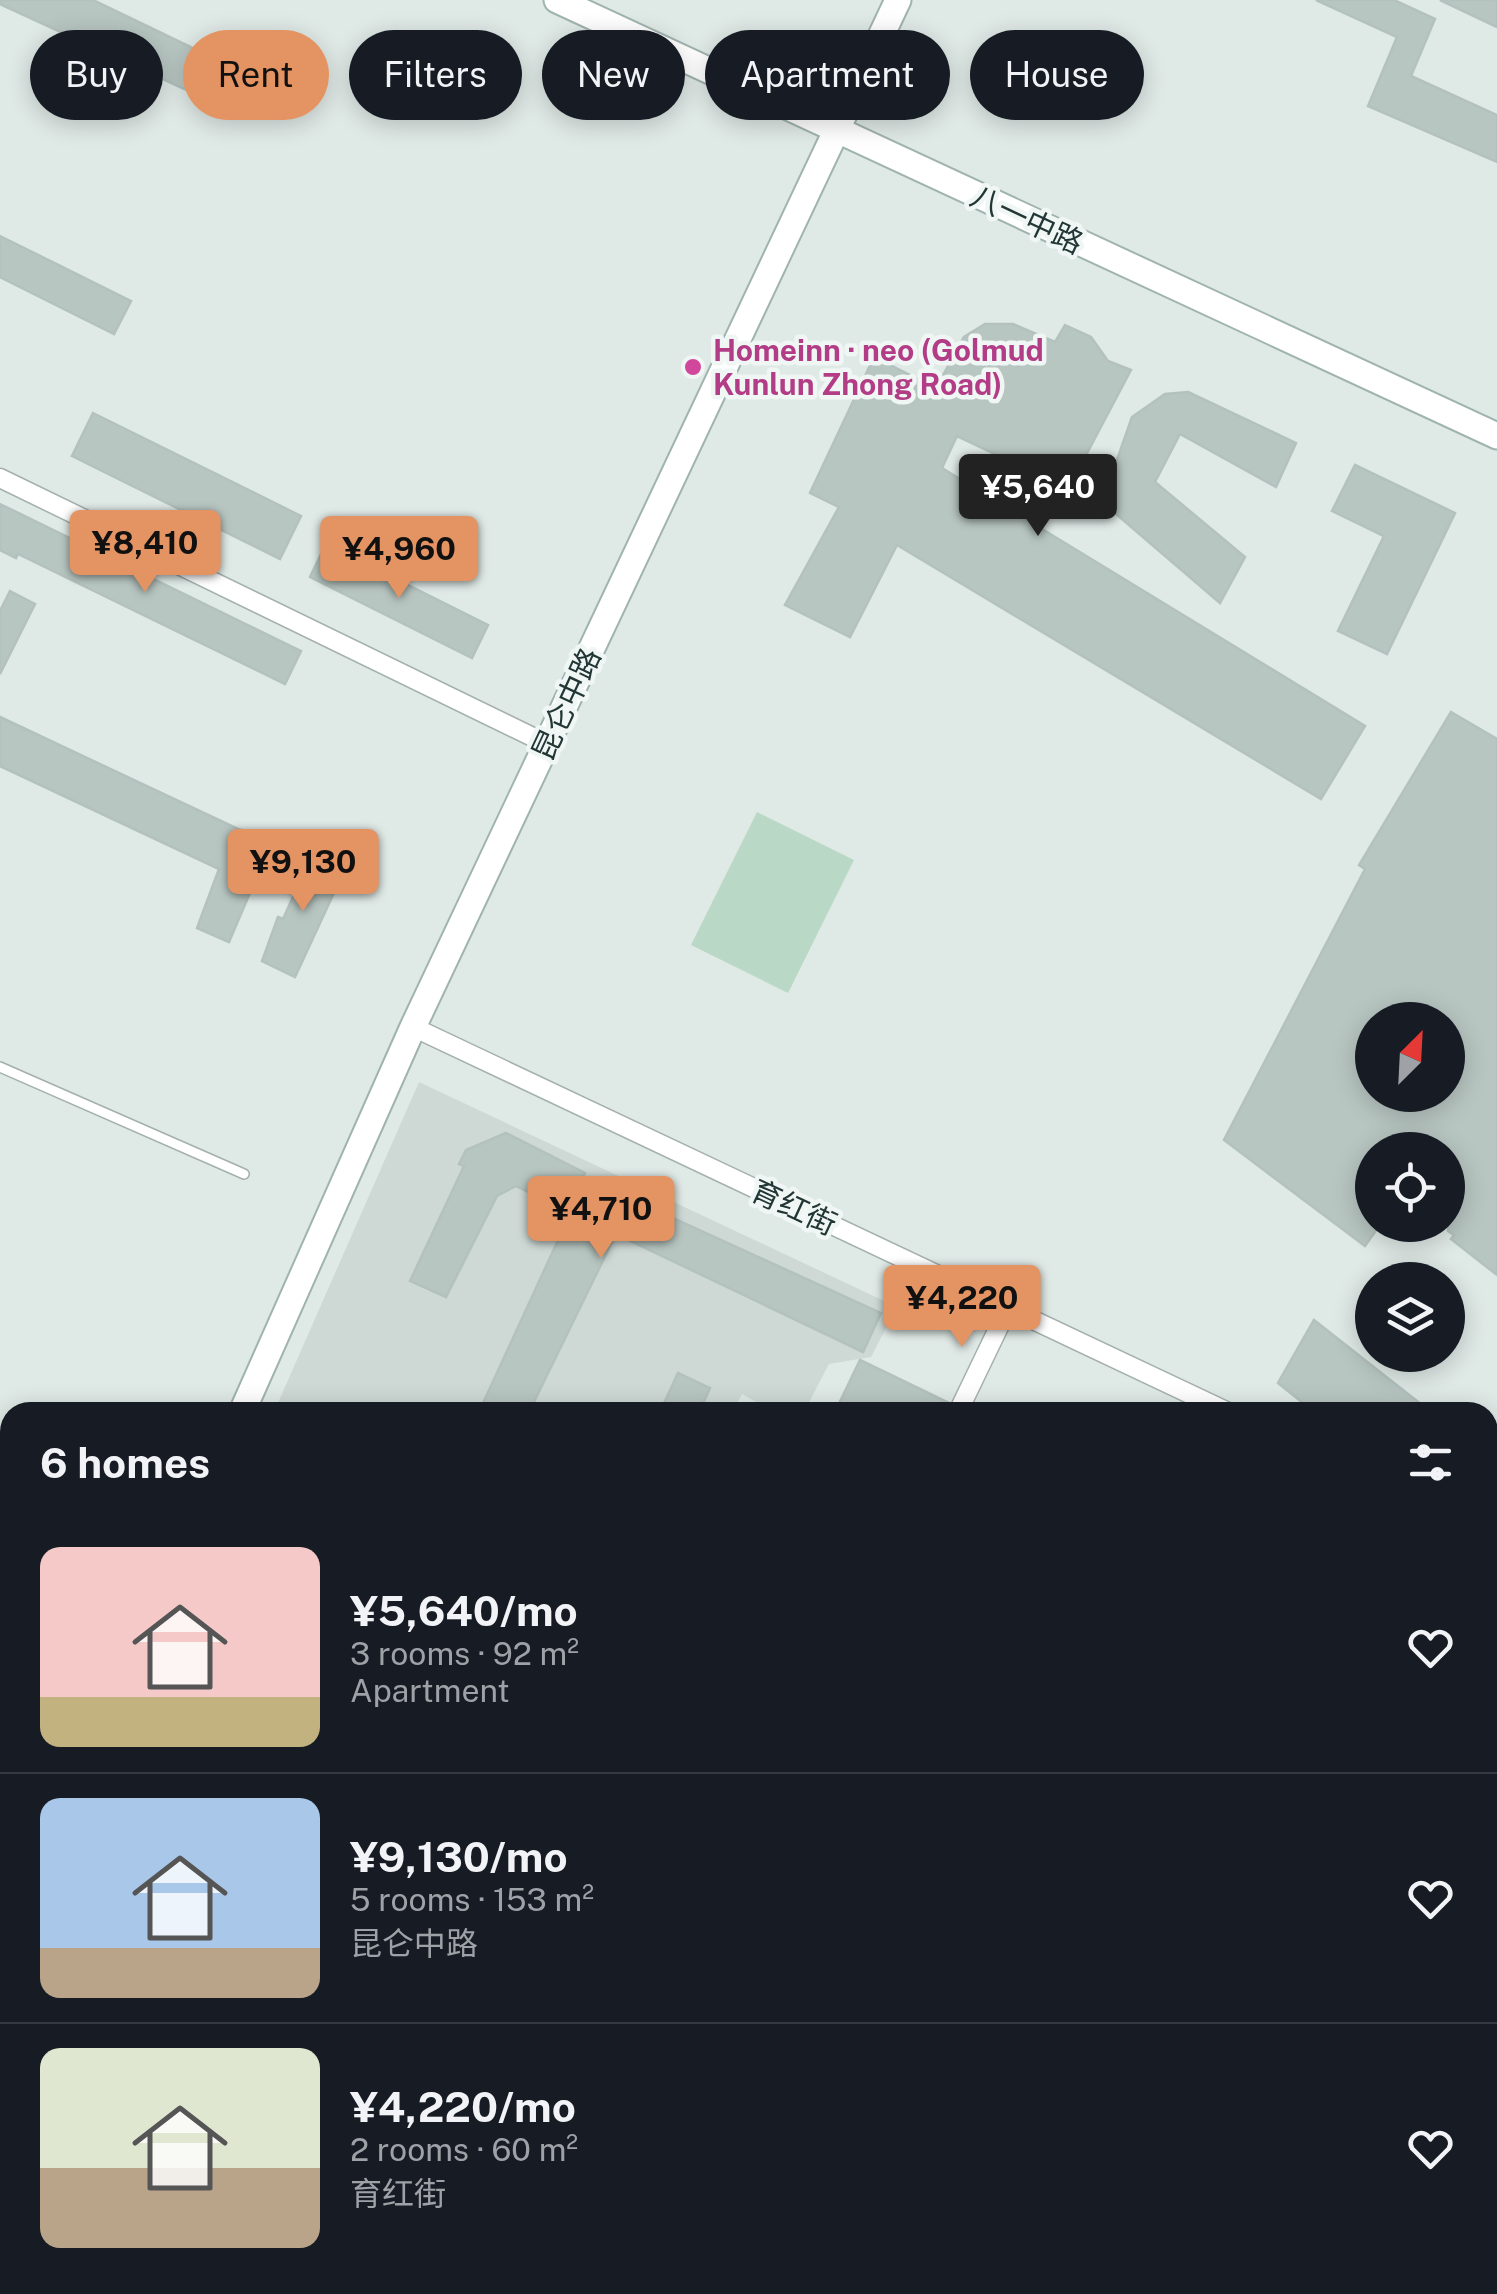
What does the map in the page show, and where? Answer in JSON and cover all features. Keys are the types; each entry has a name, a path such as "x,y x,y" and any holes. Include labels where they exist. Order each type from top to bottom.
{"main road":[{"name":"八一中路","path":"556,0 1497,436"},
{"name":"昆仑中路","path":"246,1402 413,1026 898,0"}],"street":[{"path":"0,478 547,744"},
{"name":"育红街","path":"413,1026 1207,1402"},
{"path":"963,1402 1008,1308"}],"lane":[{"path":"0,1066 244,1174"}],"shaded area":[{"path":"419,1082 897,1307 871,1357 829,1364 809,1402 756,1402 742,1394 738,1402 278,1402"}],"green space":[{"path":"757,812 854,860 788,993 691,945"}],"building":[{"path":"0,0 93,0 155,30 56,30 0,4"},
{"path":"1316,0 1394,0 1435,19 1411,76 1497,115 1497,162 1368,106 1397,37"},
{"path":"1440,0 1497,0 1497,27"},
{"path":"163,34 183,43 183,88 163,79"},
{"path":"0,236 131,301 114,334 0,277"},
{"path":"985,324 1013,324 1055,342 1065,325 1091,337 1108,361 1131,370 1068,489 957,436 942,468 1365,726 1321,799 897,545 850,637 785,605 839,507 810,493 874,357 936,388 964,337"},
{"path":"1188,392 1296,443 1276,487 1180,434 1155,482 1245,557 1220,603 1102,502 1132,417 1165,394"},
{"path":"93,413 301,516 280,559 72,456"},
{"path":"1355,465 1455,513 1387,654 1338,631 1384,536 1332,511"},
{"path":"0,504 301,651 285,684 18,554 16,558 0,550"},
{"path":"326,544 488,625 472,658 310,577"},
{"path":"10,591 35,604 0,674 0,611"},
{"path":"1451,712 1497,739 1497,1275 1455,1242 1465,1242 1465,1132 1355,1132 1355,1238 1224,1140 1365,869 1359,865"},
{"path":"0,717 238,829 273,839 229,942 197,928 219,869 0,766"},
{"path":"316,854 346,867 295,977 262,961 278,917 283,919 298,886 293,884 305,858 313,861"},
{"path":"506,1133 585,1173 583,1177 881,1313 863,1352 616,1234 534,1402 484,1402 571,1212 516,1186 497,1196 446,1297 410,1281 464,1166 459,1164 466,1150"},
{"path":"1314,1320 1355,1352 1355,1372 1380,1372 1418,1402 1302,1402 1278,1383"},
{"path":"860,1360 947,1402 840,1402"},
{"path":"678,1373 710,1388 704,1402 665,1402"}],"place":[{"name":"Homeinn · neo (Golmud Kunlun Zhong Road)","path":"693,367"}]}
